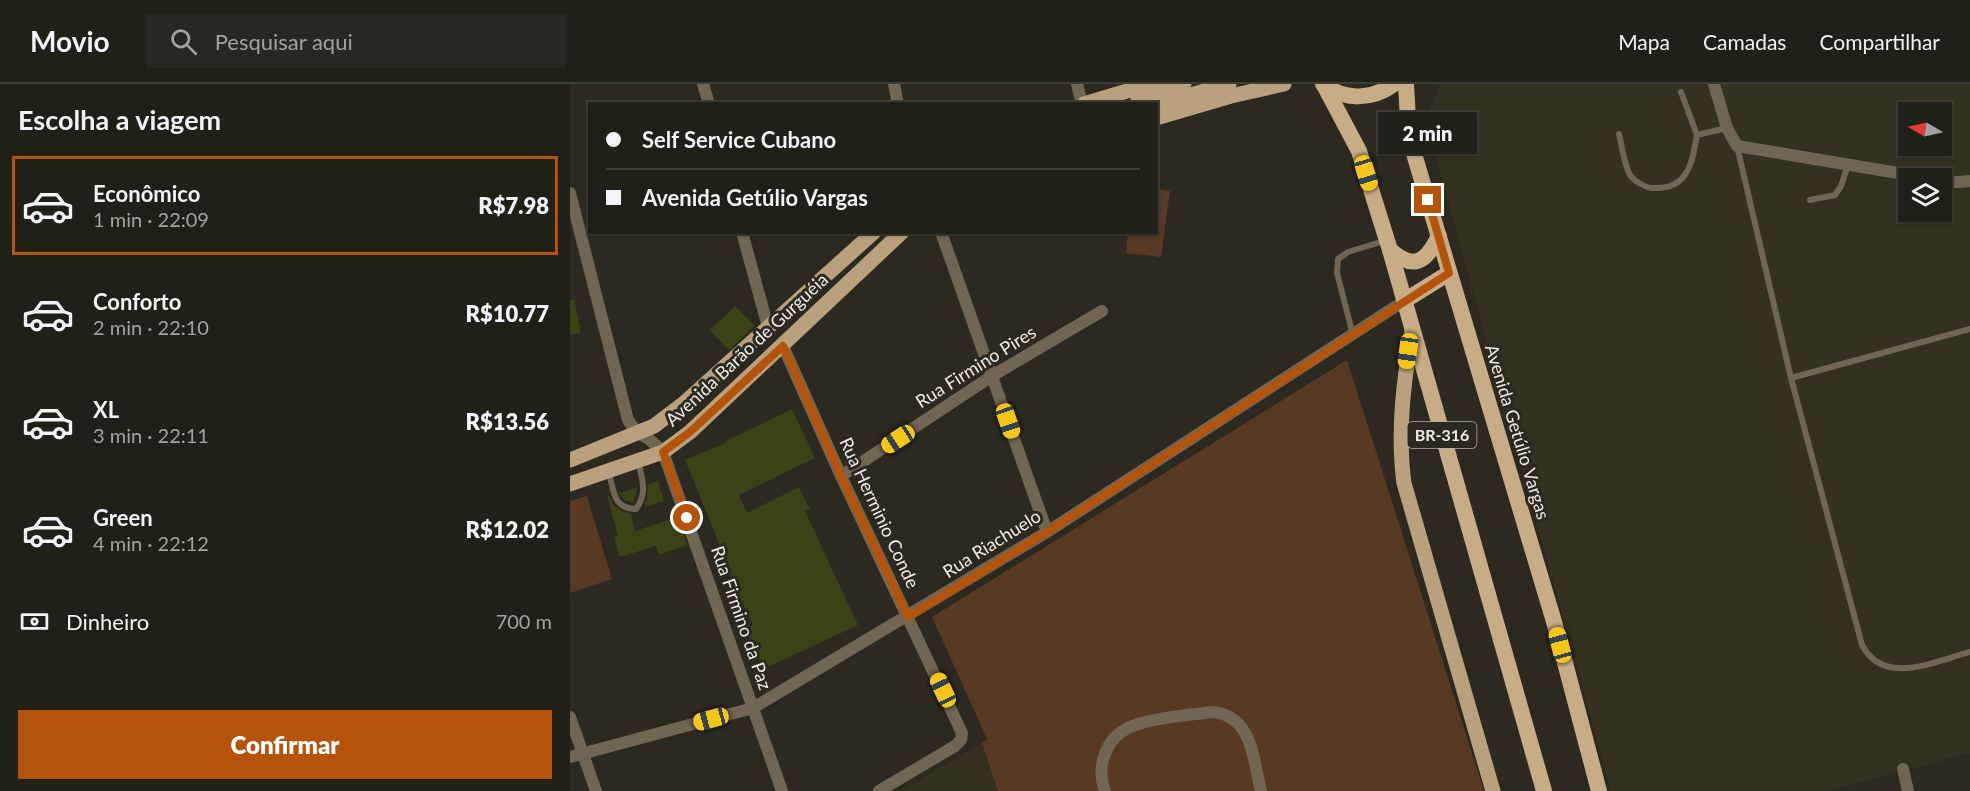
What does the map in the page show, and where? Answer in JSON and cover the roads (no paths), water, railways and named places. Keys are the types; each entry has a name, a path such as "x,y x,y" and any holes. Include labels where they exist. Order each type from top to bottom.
{"highway":[{"name":"BR-316","path":"1324,84 1343,95 1361,97 1370,96 1394,84"},
{"name":"BR-316","path":"1324,84 1359,151 1544,791"},
{"name":"Avenida Getúlio Vargas","path":"1406,84 1409,136 1555,625 1599,791"},
{"path":"1388,245 1404,261 1417,261 1430,253 1439,236"},
{"path":"1404,301 1449,273"}],"main road":[{"path":"1090,102 1150,84"},
{"path":"1125,102 1184,84"},
{"path":"1158,104 1229,84"},
{"path":"1158,117 1231,96 1284,84"},
{"name":"Avenida Barão de Gurguéia","path":"570,460 654,426 683,404 872,234"},
{"name":"Avenida Barão de Gurguéia","path":"570,484 663,452 690,432 900,234"},
{"path":"1412,330 1401,416 1400,447 1404,483 1493,791"}],"street":[{"path":"704,84 708,102"},
{"path":"894,84 898,102"},
{"path":"1077,84 1082,102"},
{"path":"1714,84 1727,128 1737,146 1898,173"},
{"path":"1952,182 1970,181"},
{"path":"570,193 584,227 628,420 637,433 649,439 663,452"},
{"path":"743,234 768,327"},
{"path":"942,234 1047,532"},
{"name":"Rua Riachuelo","path":"576,755 753,708 1047,532 1404,301"},
{"name":"Rua Firmino Pires","path":"841,476 992,376 1102,311"},
{"name":"Rua Herminio Conde","path":"783,346 841,476 961,727 962,738 959,743 879,791"},
{"name":"Rua Firmino da Paz","path":"663,452 782,791"},
{"path":"1105,791 1100,770 1102,761 1109,746 1120,733 1141,723 1213,712 1231,717 1243,727 1261,791"},
{"path":"570,717 576,755 596,791"},
{"path":"1903,769 1908,791"}],"lane":[{"path":"1618,134 1630,176 1647,188 1665,189 1682,180 1693,162 1697,135 1681,92"},
{"path":"1697,135 1727,128"},
{"path":"1737,146 1791,378 1865,651 1873,660 1882,665 1902,670 1970,652"},
{"path":"1810,200 1835,195 1841,186 1848,165"},
{"path":"1353,335 1337,273 1338,259 1348,252 1388,245"},
{"path":"1791,378 1970,330"},
{"path":"609,472 618,503 626,509 636,509 643,500 644,486 638,460"}]}
